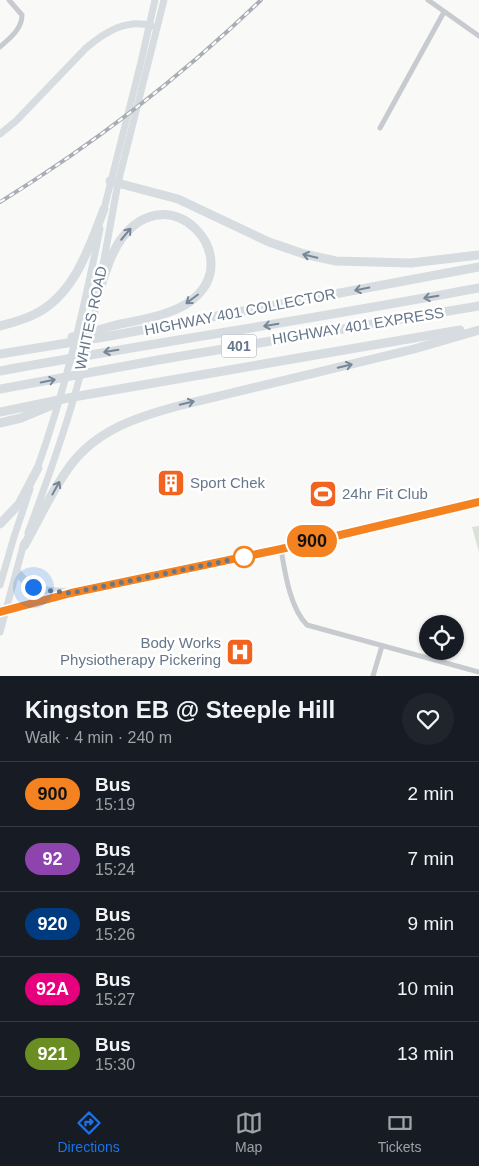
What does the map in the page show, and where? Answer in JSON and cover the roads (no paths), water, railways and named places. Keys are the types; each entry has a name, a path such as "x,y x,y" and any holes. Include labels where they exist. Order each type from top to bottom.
{"highway":[{"path":"114,182 178,199 269,242 304,254 336,261 411,263 479,255"},
{"path":"0,326 34,315 55,300 71,281 87,254 104,209"},
{"path":"54,345 72,337 172,310 191,301 199,294 208,277 211,262 208,246 196,228 178,217 163,214 142,219 119,242 109,262 98,294"},
{"name":"HIGHWAY 401 COLLECTOR","path":"0,354 479,267"},
{"name":"HIGHWAY 401 EXPRESS","path":"0,371 332,316 479,288"},
{"name":"HIGHWAY 401 EXPRESS","path":"0,390 158,360 479,306"},
{"path":"24,546 70,464 91,443 118,426 147,414 414,349 479,328"},
{"name":"401","path":"0,412 73,397 479,328"},
{"path":"0,423 21,418 73,397"},
{"path":"0,524 19,504 38,468"}],"main road":[{"name":"WHITES ROAD","path":"0,632 3,611 51,470 86,352 98,294 119,148 155,0"},
{"name":"WHITES ROAD","path":"0,585 68,374 83,314 104,209 127,144 164,0"},
{"path":"0,134 16,121 86,48 98,38 120,26 139,22 157,27"},
{"path":"3,611 71,593 281,549 479,502"},
{"path":"17,572 25,583 33,587 71,593"}],"street":[{"path":"0,47 20,27 22,21 22,15 9,0"},
{"path":"428,0 479,36"},
{"path":"380,128 444,12"},
{"path":"281,549 294,607 307,625 479,672"},
{"path":"373,676 382,646"}],"railway":[{"path":"0,202 69,157 136,108 200,55 261,0"}],"place":[{"name":"Sport Chek","path":"171,483"},
{"name":"24hr Fit Club","path":"323,494"},
{"name":"Body Works Physiotherapy Pickering","path":"240,652"}]}
